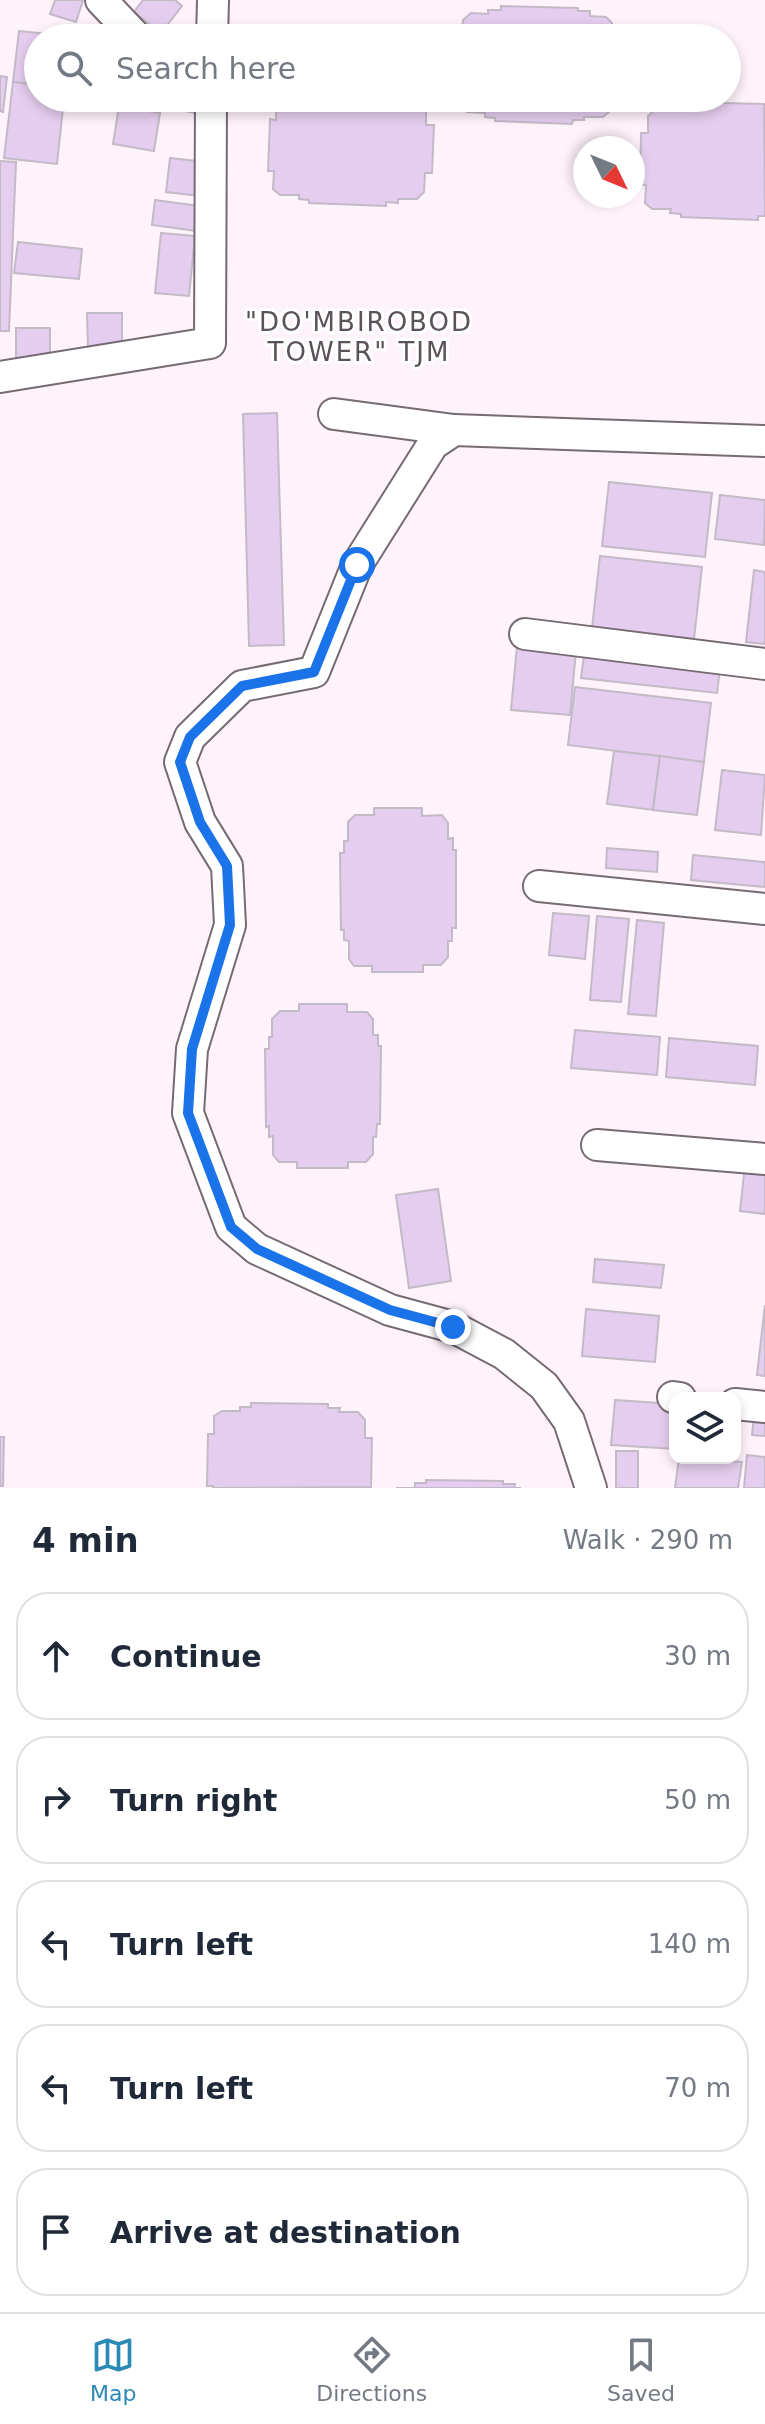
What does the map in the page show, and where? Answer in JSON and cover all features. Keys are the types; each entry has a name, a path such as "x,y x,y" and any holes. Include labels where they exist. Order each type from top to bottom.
{"lane":[{"path":"101,0 124,24"},
{"path":"212,24 213,0"},
{"path":"0,377 210,343 211,112"},
{"path":"334,414 454,430 765,441"},
{"path":"454,430 433,444 357,565 314,672 242,686 190,737 180,762 200,822 227,866 230,925 192,1049 188,1113 231,1227 257,1249 390,1310 453,1327 504,1354 544,1386 569,1421 591,1488"},
{"path":"525,634 765,664"},
{"path":"539,886 765,909"},
{"path":"597,1145 765,1159"},
{"path":"741,1405 765,1407"}],"building":[{"path":"55,0 83,0 76,22 50,14"},
{"path":"143,0 175,0 182,6 168,24 149,24 134,12"},
{"path":"501,6 578,8 578,11 590,11 590,16 606,17 612,24 463,24 471,13 488,14 488,10 501,10"},
{"path":"19,31 24,32 24,83 13,82"},
{"path":"0,76 7,77 3,112 0,111"},
{"path":"13,82 24,83 24,112 63,112 57,164 4,158"},
{"path":"741,103 764,104 765,216 758,216 758,220 681,217 681,214 670,213 671,209 652,209 645,203 645,136 641,136 641,133 648,133 648,116 653,112 741,112"},
{"path":"118,112 160,113 154,151 113,144"},
{"path":"276,112 426,112 426,125 434,125 432,173 425,173 424,192 417,199 398,199 398,203 386,202 386,206 309,203 309,200 299,199 299,195 280,195 273,189 274,171 268,171 270,119 276,120"},
{"path":"467,112 609,112 603,117 573,120 572,124 495,121 495,118 485,117 485,113"},
{"path":"170,158 205,162 200,196 166,192"},
{"path":"0,161 16,162 9,331 0,331"},
{"path":"155,200 200,206 197,231 152,225"},
{"path":"161,233 195,236 189,296 155,293"},
{"path":"18,242 82,249 79,279 14,273"},
{"path":"87,313 122,313 122,347 88,348"},
{"path":"16,328 50,328 50,363 16,363"},
{"path":"277,413 284,645 249,646 243,414"},
{"path":"609,482 712,493 705,557 602,546"},
{"path":"720,495 765,500 764,545 715,539"},
{"path":"600,556 702,567 694,639 592,628"},
{"path":"754,570 765,572 765,644 746,642"},
{"path":"517,646 576,651 570,715 511,710"},
{"path":"584,655 720,669 717,693 581,678"},
{"path":"575,687 711,703 704,762 568,745"},
{"path":"614,751 660,756 653,810 607,804"},
{"path":"660,756 704,762 697,815 653,810"},
{"path":"722,770 765,775 761,835 715,830"},
{"path":"374,808 422,808 422,816 442,815 448,823 448,839 453,838 453,850 456,850 456,928 452,928 452,941 448,941 448,957 441,965 423,965 423,972 372,972 372,966 354,966 349,959 349,941 344,940 344,930 341,930 340,853 344,853 344,841 348,841 348,822 355,815 374,815"},
{"path":"607,848 658,852 657,872 606,868"},
{"path":"693,855 765,862 765,887 691,880"},
{"path":"553,913 589,916 585,959 549,955"},
{"path":"597,916 629,919 621,1002 590,1000"},
{"path":"637,920 664,923 656,1016 628,1014"},
{"path":"299,1004 347,1004 347,1012 367,1012 373,1019 373,1035 378,1035 378,1046 381,1046 380,1124 377,1124 376,1137 373,1137 373,1154 366,1162 348,1162 348,1168 297,1168 297,1162 279,1162 273,1155 273,1136 269,1137 269,1126 266,1127 265,1049 269,1049 269,1037 272,1037 272,1019 280,1011 299,1011"},
{"path":"575,1030 660,1037 657,1075 571,1068"},
{"path":"669,1038 758,1046 755,1085 666,1077"},
{"path":"745,1165 765,1167 765,1214 740,1211"},
{"path":"438,1189 451,1281 409,1288 396,1195"},
{"path":"595,1259 664,1265 661,1288 593,1282"},
{"path":"765,1305 765,1376 757,1375"},
{"path":"586,1309 659,1316 655,1362 582,1356"},
{"path":"615,1400 669,1404 669,1449 611,1445"},
{"path":"251,1403 328,1404 328,1408 340,1408 339,1412 358,1412 365,1420 365,1438 372,1438 371,1487 207,1486 208,1434 214,1434 214,1416 222,1411 240,1411 240,1407 251,1407"},
{"path":"754,1415 765,1416 765,1436 752,1435"},
{"path":"0,1437 4,1437 3,1486 0,1486"},
{"path":"616,1451 638,1451 638,1488 616,1488"},
{"path":"747,1455 765,1457 765,1488 744,1488"},
{"path":"742,1462 738,1488 675,1488 678,1464"},
{"path":"426,1480 503,1481 503,1484 515,1484 514,1488 415,1488 415,1483 426,1483"}],"district":[{"name":"\"DO'MBIROBOD TOWER\" TJM","path":"359,337"}],"route":[{"path":"357,565 314,672 242,686 190,737 180,762 200,822 227,866 230,925 192,1049 188,1113 231,1227 257,1249 390,1310 453,1327"}]}
